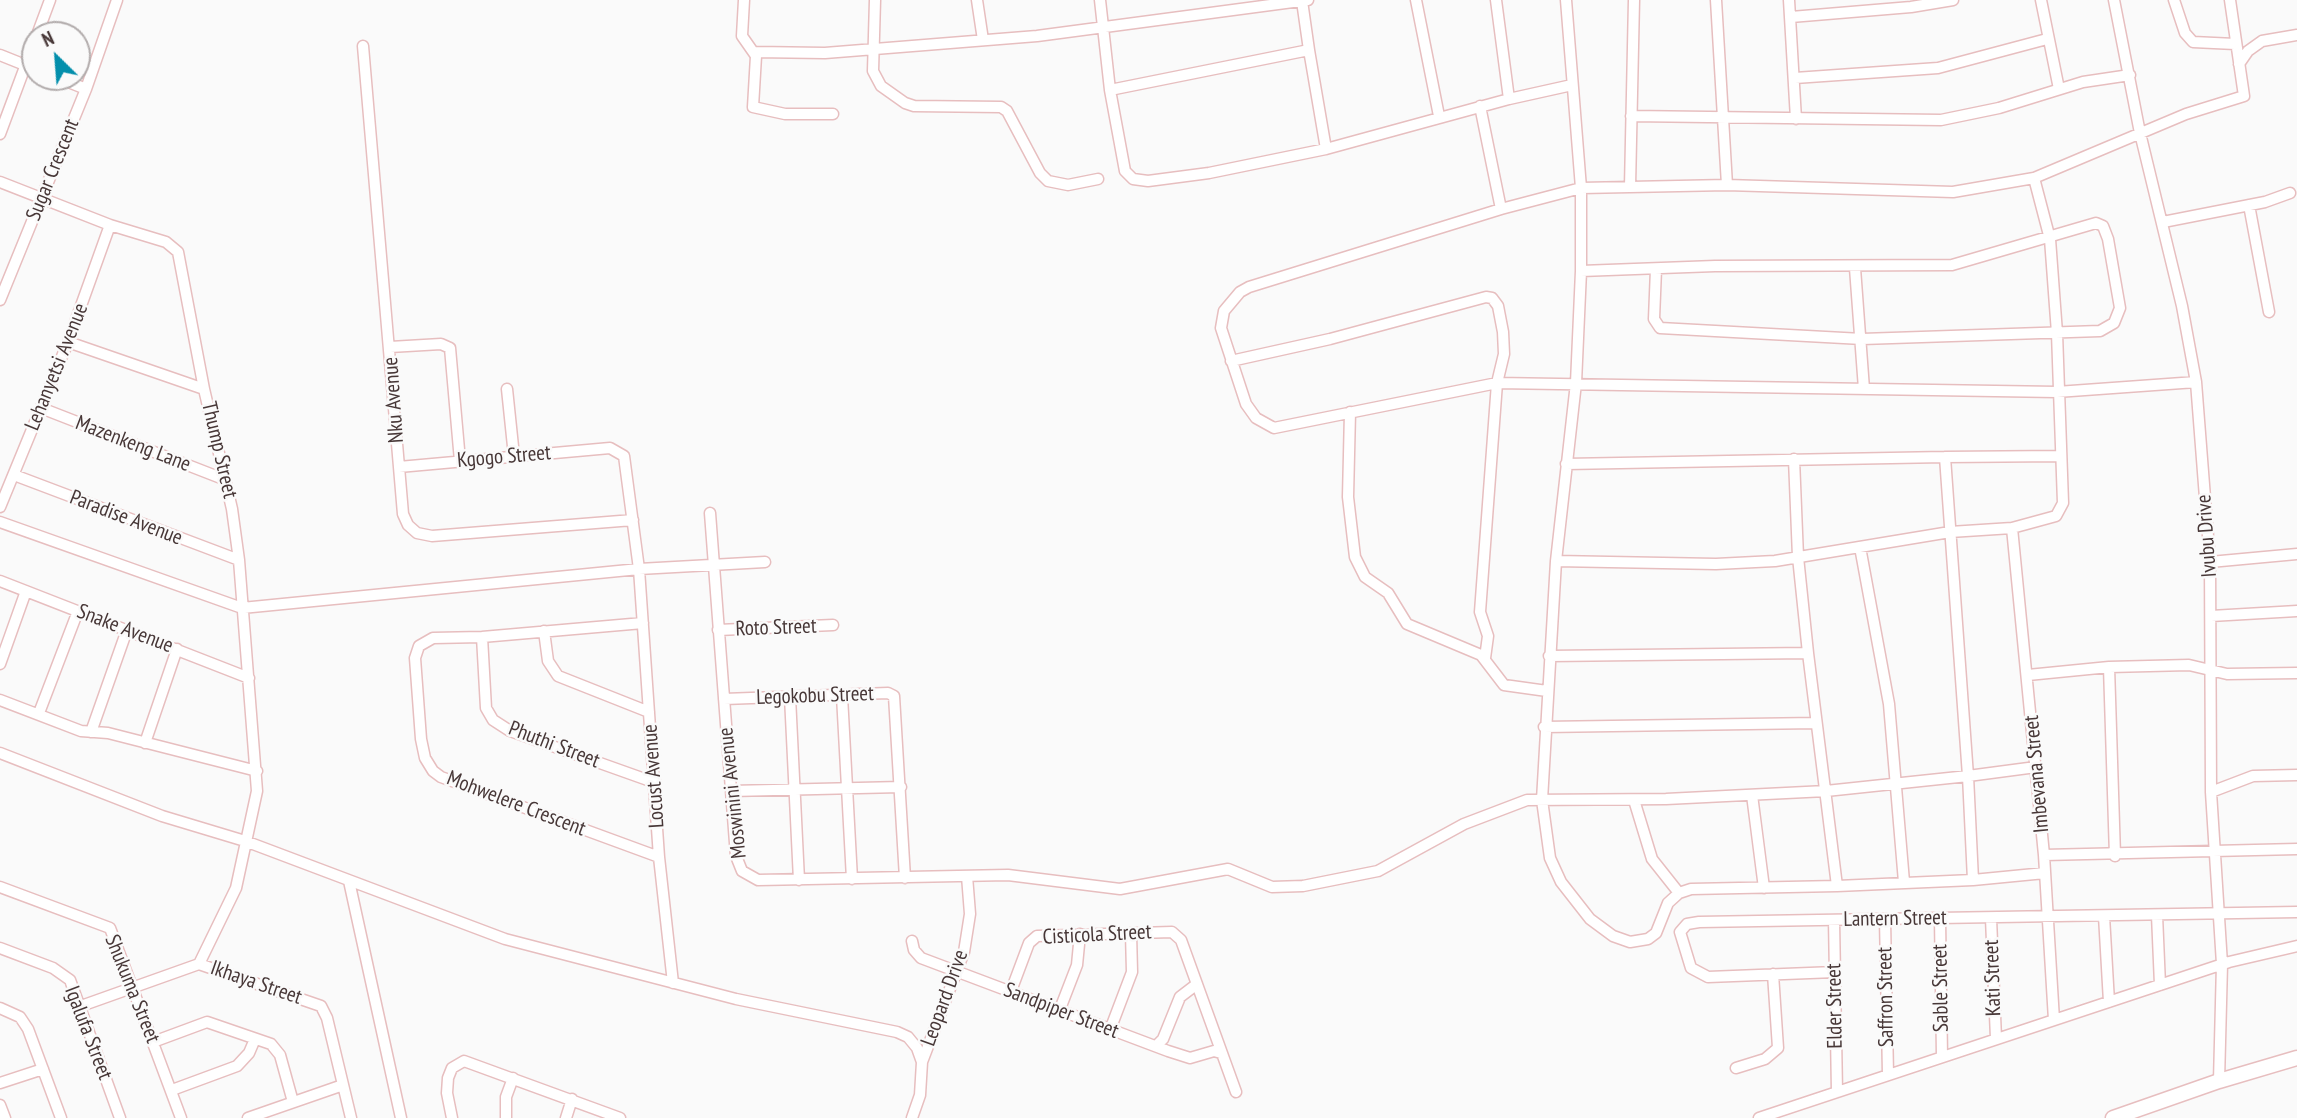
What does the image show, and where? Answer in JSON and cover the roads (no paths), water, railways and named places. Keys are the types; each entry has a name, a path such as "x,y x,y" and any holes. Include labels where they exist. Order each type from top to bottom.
{"main road":[{"path":"2113,1118 2219,1081 2297,1058"}],"street":[{"path":"42,21 50,0"},
{"name":"Sugar Crescent","path":"91,75 117,0"},
{"path":"744,0 742,36 755,52 753,107 785,114 833,114"},
{"path":"875,0 872,49 876,79 905,103 1002,107 1040,173 1048,181 1068,186 1098,179"},
{"path":"977,0 983,40"},
{"path":"1100,0 1111,90 1125,171 1139,181 1209,173 1326,149 1439,116 1572,86"},
{"path":"755,52 814,53 983,40 1103,28 1308,0"},
{"path":"1416,0 1439,116"},
{"path":"1496,0 1509,99"},
{"path":"1566,0 1581,188 1581,271 1576,383 1556,561 1544,727 1542,800 1550,858 1561,882 1590,919 1613,936 1630,943 1648,939 1656,933 1663,912 1679,893 1708,888 1973,880 2045,873"},
{"path":"1630,187 1634,0"},
{"path":"1716,0 1727,184"},
{"path":"1789,0 1796,119"},
{"path":"1791,17 1911,7 1953,0"},
{"path":"2041,0 2059,89"},
{"name":"Ivubu Drive","path":"2114,0 2140,133 2163,222 2196,382 2210,562 2211,792 2217,851 2222,964 2219,1081"},
{"path":"2174,0 2185,33 2193,42 2235,44"},
{"path":"2196,382 2057,392 1497,383 1280,428 1263,424 1246,404 1221,328 1222,316 1243,290 1500,209 1581,188 1727,184 1952,192 2034,178 2186,114 2244,96 2230,0"},
{"path":"1302,1 1326,149"},
{"path":"2239,64 2248,51 2262,41 2297,35"},
{"path":"1795,78 1938,68 2047,39"},
{"name":"Nku Avenue","path":"363,46 405,520 413,530 425,536 634,520"},
{"path":"1111,90 1309,50"},
{"path":"0,55 21,63"},
{"path":"1631,116 1941,120 1999,108 2059,89 2130,75"},
{"path":"0,134 21,87"},
{"name":"Sugar Crescent","path":"0,300 85,91"},
{"path":"1480,106 1500,209"},
{"path":"1556,561 1716,564 1798,557 1950,532 2012,528 2048,521 2061,510 2057,332 2050,239 2034,178"},
{"name":"Thump Street","path":"0,181 110,225 166,242 178,252 204,389 226,480 239,560 257,771 255,806 236,888 199,964"},
{"path":"2163,222 2249,205 2290,193"},
{"path":"2249,205 2269,312"},
{"path":"1581,271 1656,269 1855,268 1952,265 2050,239 2096,223 2103,226 2120,308 2114,323 2100,331 1862,339 1660,328 1654,319 1656,269"},
{"name":"Lehanyetsi Avenue","path":"0,507 68,342 110,225"},
{"path":"1855,268 1864,389"},
{"path":"1231,361 1329,339 1486,297 1496,302 1503,331 1504,354 1497,383 1480,612 1488,636 1485,658"},
{"path":"68,342 204,389"},
{"path":"390,347 441,344 450,348 460,461"},
{"path":"507,389 514,456"},
{"name":"Mazenkeng Lane","path":"41,408 226,480"},
{"path":"1350,412 1348,497 1359,568 1364,577 1388,593 1407,624 1485,658 1504,685 1547,691"},
{"name":"Kgogo Street","path":"399,467 610,448"},
{"name":"Locust Avenue","path":"610,448 621,452 626,462 634,520 656,783 659,857 673,983"},
{"path":"1566,464 2060,456"},
{"path":"1945,457 1973,880"},
{"path":"1794,459 1798,557 1837,886"},
{"name":"Paradise Avenue","path":"14,475 239,560"},
{"name":"Moswinini Avenue","path":"710,513 736,856 741,871 758,880 1025,876 1120,889 1228,869 1272,887 1303,886 1378,871 1464,824 1517,802 1634,800 1826,791 1897,785 2036,767"},
{"path":"0,522 242,608 639,569 765,562"},
{"name":"Imbevana Street","path":"2012,528 2044,855 2054,1020"},
{"path":"1860,547 1887,692 1904,882"},
{"path":"2210,562 2297,554"},
{"name":"Snake Avenue","path":"0,581 249,678"},
{"path":"0,664 26,591"},
{"path":"39,713 78,611"},
{"path":"2211,616 2297,611"},
{"name":"Mohwelere Crescent","path":"643,623 481,637 433,638 416,651 421,739 425,758 433,771 441,777 659,857"},
{"name":"Roto Street","path":"718,630 833,625"},
{"path":"91,732 127,630"},
{"path":"544,631 548,661 558,676 649,712"},
{"name":"Phuthi Street","path":"481,637 486,708 493,720 510,731 656,783"},
{"path":"145,743 177,649"},
{"path":"1549,656 1808,653"},
{"path":"2028,675 2109,667 2189,665 2227,674 2297,673"},
{"path":"2109,667 2115,856"},
{"name":"Legokobu Street","path":"724,699 888,693 894,696 897,706 901,787"},
{"path":"842,696 852,879"},
{"path":"790,697 799,880"},
{"path":"0,700 75,729 257,771"},
{"path":"1544,727 1816,723"},
{"path":"0,753 162,816 245,841 505,939 673,983 897,1032 908,1037 917,1048 922,1062"},
{"path":"2211,792 2253,776 2297,775"},
{"path":"731,791 901,787 905,878"},
{"path":"1752,795 1764,888"},
{"path":"1634,800 1652,859 1679,893"},
{"path":"2044,855 2115,856 2297,849"},
{"name":"Leopard Drive","path":"912,1118 920,1096 922,1062 957,970 968,931 967,876"},
{"path":"349,881 401,1118"},
{"name":"Shukuma Street","path":"0,887 110,929 181,1118"},
{"name":"Lantern Street","path":"1835,972 1708,977 1691,968 1680,932 1687,924 1699,922 2297,912"},
{"path":"2104,915 2109,1002"},
{"path":"2157,915 2160,985"},
{"name":"Sable Street","path":"1940,918 1942,1057"},
{"name":"Kati Street","path":"1992,918 1996,1040"},
{"name":"Saffron Street","path":"1885,919 1888,1075"},
{"name":"Elder Street","path":"1834,920 1837,1092"},
{"name":"Cisticola Street","path":"1010,991 1032,939 1043,934 1167,931 1177,935 1236,1091"},
{"path":"1110,1030 1132,972 1131,933"},
{"path":"1060,1009 1077,965 1080,934"},
{"name":"Sandpiper Street","path":"912,941 914,950 921,958 1110,1030 1190,1058 1214,1051 1221,1053"},
{"path":"1759,1118 2222,964 2297,946"},
{"name":"Igalufa Street","path":"0,948 60,970 70,980 120,1118"},
{"path":"81,1006 199,964"},
{"name":"Ikhaya Street","path":"199,964 321,1006 327,1018 351,1118"},
{"path":"1736,1068 1765,1059 1778,1048 1773,974"},
{"path":"1156,1046 1163,1039 1180,997 1197,984"},
{"path":"0,1008 24,1021 61,1118"},
{"path":"153,1042 208,1022 255,1039 277,1049 293,1102"},
{"path":"172,1090 237,1066 250,1054 255,1039"},
{"path":"452,1118 447,1093 448,1078 452,1068 460,1062 476,1064 620,1118"},
{"path":"0,1083 43,1069"},
{"path":"506,1118 506,1097 513,1078"},
{"path":"248,1118 343,1085"},
{"path":"566,1118 572,1099"},
{"path":"0,1105 5,1118"}]}
